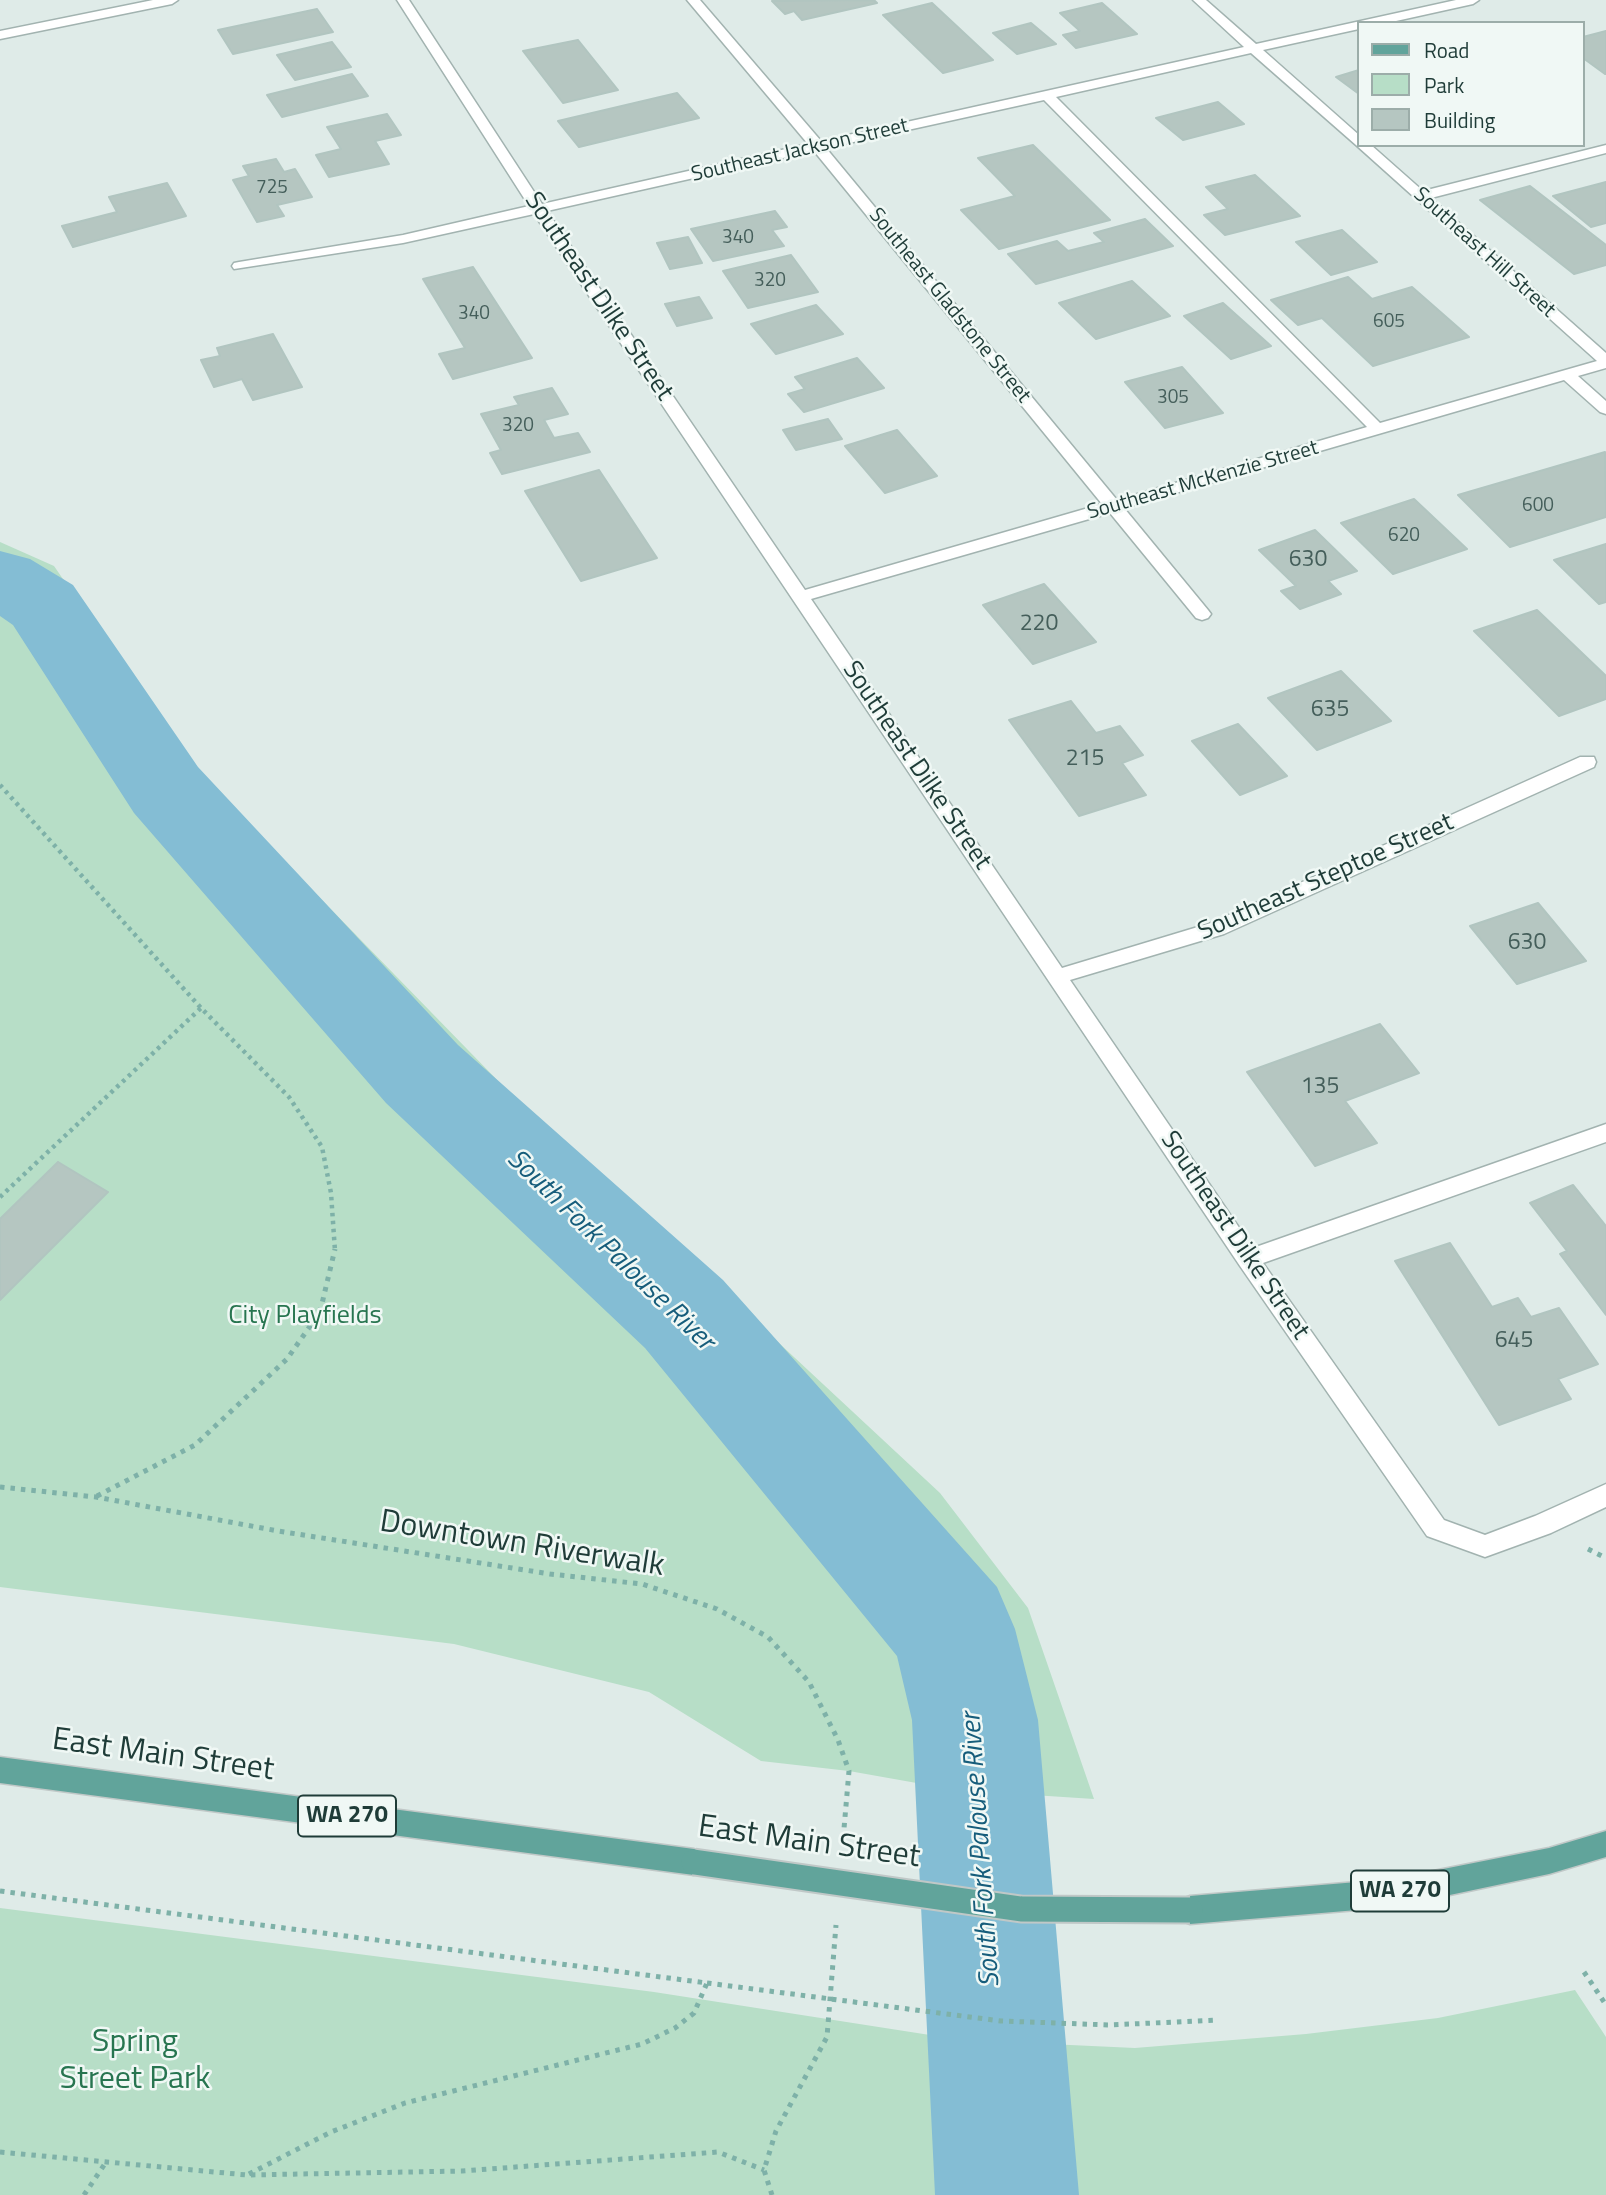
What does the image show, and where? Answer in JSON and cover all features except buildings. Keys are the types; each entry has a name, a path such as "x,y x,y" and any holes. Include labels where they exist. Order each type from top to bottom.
{"main road":[{"name":"East Main Street","path":"0,1770 694,1861 1021,1909 1191,1910 1393,1893 1549,1861 1606,1844"}],"street":[{"path":"0,35 172,0"},
{"name":"Southeast Dilke Street","path":"402,0 538,209 800,597 1248,1259 1436,1528 1485,1546 1542,1525 1606,1495"},
{"name":"Southeast Gladstone Street","path":"693,0 818,147 1202,614"},
{"path":"1199,0 1358,141"},
{"path":"1377,21 1473,0"},
{"name":"Southeast Jackson Street","path":"239,266 403,239 1358,25"},
{"path":"1047,95 1378,430"},
{"name":"Southeast Hill Street","path":"1365,147 1606,362"},
{"path":"1420,197 1606,149"},
{"name":"Southeast McKenzie Street","path":"800,597 1606,362"},
{"path":"1567,374 1606,410"},
{"name":"Southeast Steptoe Street","path":"1059,976 1217,929 1587,762"},
{"path":"1248,1259 1606,1133"}],"path":[{"path":"0,785 201,1007 289,1097 322,1147 331,1193 335,1250 320,1312 288,1359 195,1445 96,1497"},
{"path":"0,1197 201,1007"},
{"name":"Downtown Riverwalk","path":"0,1488 96,1497 278,1531 550,1574 642,1584 717,1609 768,1637 809,1682 838,1740 849,1771 842,1851"},
{"path":"0,1891 1001,2021 1110,2025 1218,2020"},
{"path":"772,2195 764,2170 776,2131 827,2037 837,1917"},
{"path":"1584,1972 1606,2004"},
{"path":"247,2175 331,2132 405,2103 510,2079 642,2043 675,2028 694,2013 707,1983"},
{"path":"0,2152 247,2175 462,2171 718,2152 764,2170"},
{"path":"84,2195 106,2162"}],"green space":[{"name":"City Playfields","path":"0,542 54,566 181,750 246,822 504,1087 940,1493 1028,1608 1094,1799 956,1790 849,1771 761,1761 649,1692 454,1644 0,1587"},
{"name":"Spring Street Park","path":"0,1908 654,1992 962,2040 1135,2048 1306,2034 1438,2018 1575,1990 1606,2037 1606,2195 0,2195"}],"waterway":[{"name":"South Fork Palouse River","path":"0,578 43,605 166,790 422,1074 684,1314 953,1629 975,1720 1007,2195"}]}
